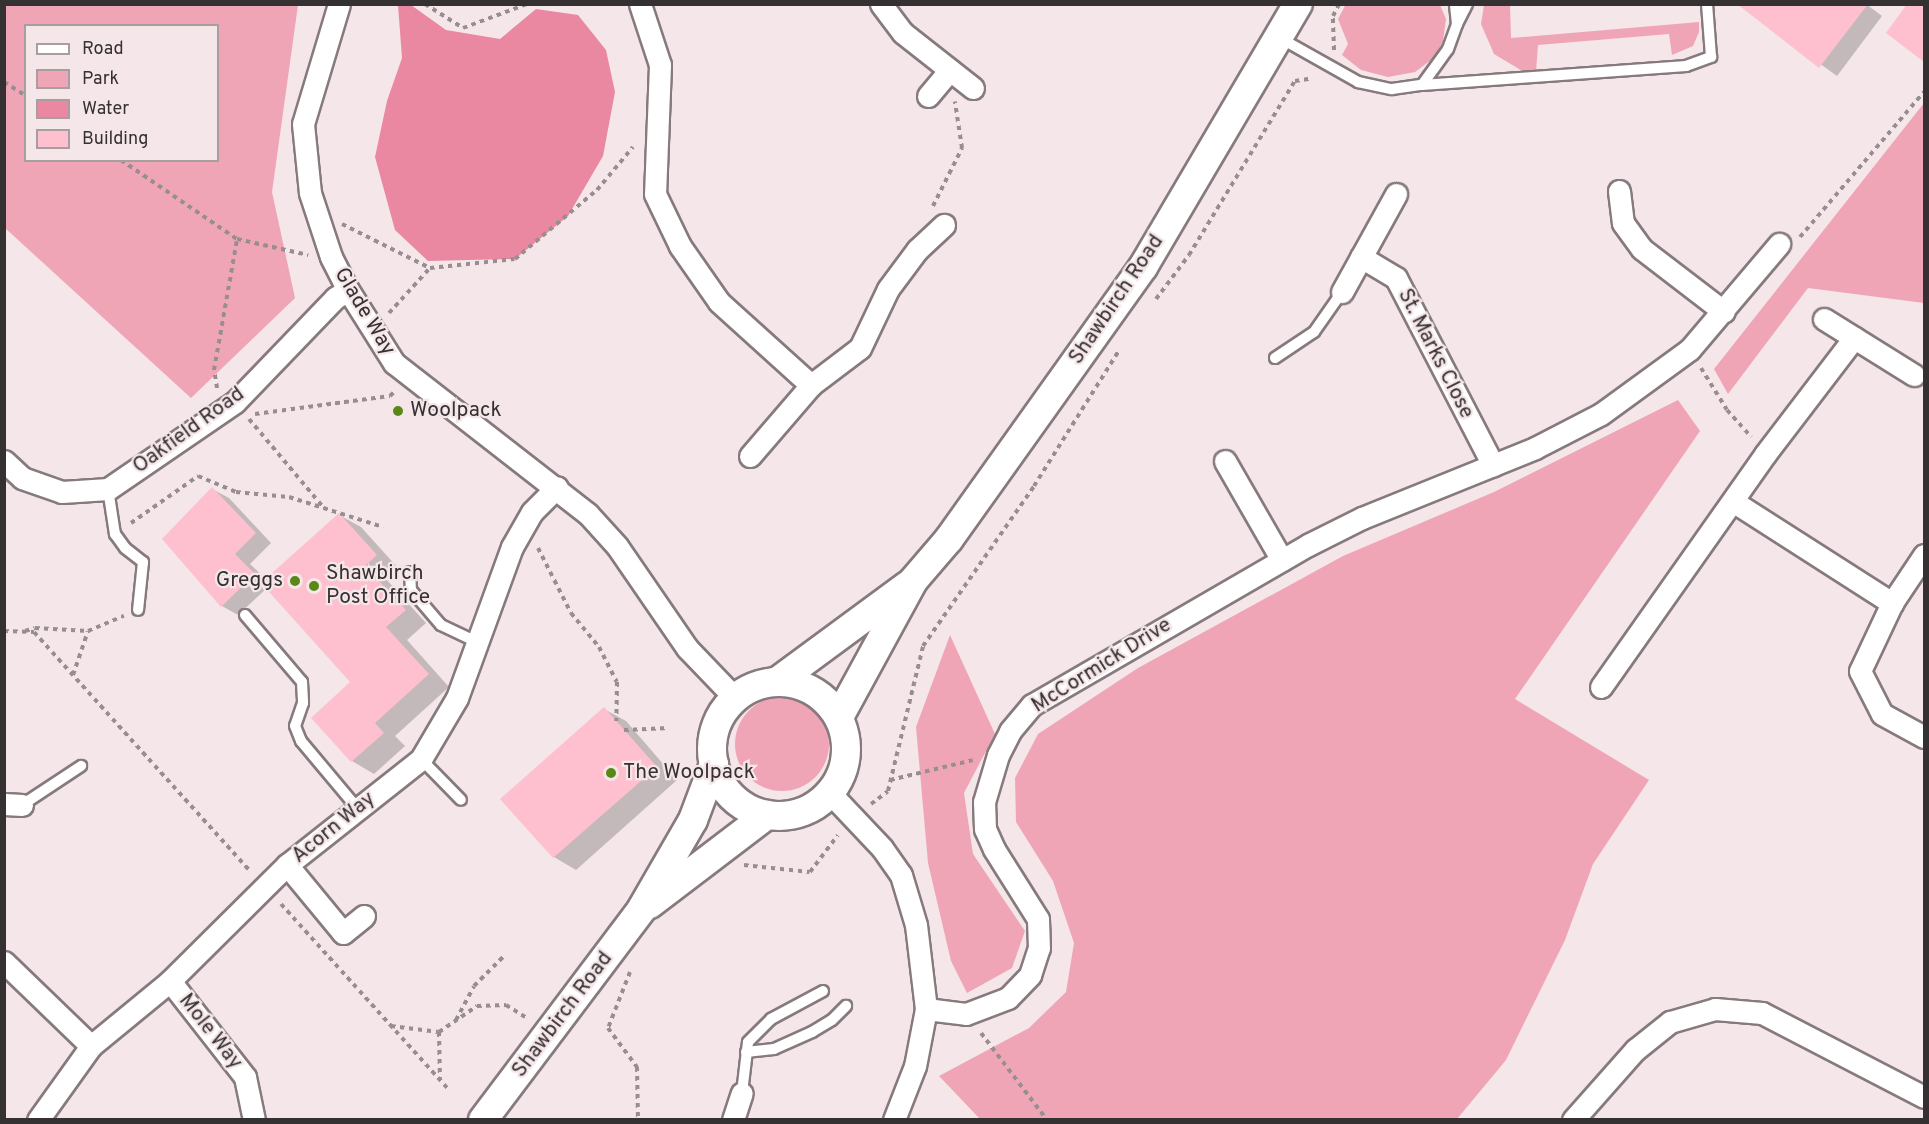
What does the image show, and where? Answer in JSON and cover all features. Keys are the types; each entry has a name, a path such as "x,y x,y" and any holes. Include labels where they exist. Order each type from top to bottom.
{"main road":[{"name":"Shawbirch Road","path":"839,717 913,581 949,539 1143,267 1298,4"},
{"name":"Shawbirch Road","path":"778,681 913,581"},
{"path":"778,681 814,691 839,717 847,748 845,765 830,793 812,807 790,815 767,815 733,798 714,765 715,728 735,698 755,686 778,681"},
{"name":"Shawbirch Road","path":"483,1119 641,910 693,820 714,765"},
{"name":"Shawbirch Road","path":"641,910 767,815"}],"street":[{"name":"Glade Way","path":"339,4 303,124 310,193 331,257 348,290 372,332 394,363 507,454 557,487 617,546 687,648 735,698"},
{"path":"640,4 660,65 655,194 680,246 719,302 811,385"},
{"path":"881,4 939,83 973,88"},
{"path":"1620,191 1623,223 1642,249 1724,312"},
{"path":"1342,292 1396,194"},
{"path":"750,456 811,385 860,348 888,289 917,250 944,225"},
{"name":"McCormick Drive","path":"926,1008 966,1014 1008,998 1030,975 1039,948 1038,919 985,829 984,802 998,755 1011,731 1032,705 1282,560 1362,518 1493,465 1601,414 1690,350 1779,244"},
{"name":"St. Marks Close","path":"1361,257 1396,278 1493,465"},
{"name":"Oakfield Road","path":"108,489 228,407 335,298 348,290"},
{"path":"1824,319 1914,375"},
{"path":"1601,687 1734,502 1766,453 1854,338"},
{"path":"4,461 22,478 62,492 108,489"},
{"path":"1225,461 1282,560"},
{"name":"Acorn Way","path":"38,1119 91,1046 170,981 287,865 421,759 452,707 479,644 512,547 526,523 557,487"},
{"path":"1734,502 1892,603"},
{"path":"1924,555 1892,603 1860,671 1882,714 1924,737"},
{"path":"830,793 882,848 901,875 916,925 926,1008 915,1066 894,1119"},
{"path":"287,865 343,933 364,916"},
{"path":"4,962 91,1046"},
{"name":"Mole Way","path":"170,981 245,1077 254,1119"},
{"path":"1573,1119 1635,1050 1670,1022 1715,1010 1762,1014 1924,1097"},
{"path":"733,1119 742,1093"}],"lane":[{"path":"1455,4 1457,24"},
{"path":"1422,85 1448,49 1467,4"},
{"path":"1280,38 1358,82 1392,89 1686,66 1711,57 1707,4"},
{"path":"1275,358 1314,332 1342,292"},
{"path":"108,489 115,534 124,548 142,562 138,610"},
{"path":"410,572 411,590 441,625 479,644"},
{"path":"245,615 302,682 303,703 294,726 301,741 358,809"},
{"path":"421,759 461,800"},
{"path":"13,804 81,766"},
{"path":"742,1093 748,1042 771,1019 823,991"},
{"path":"746,1052 774,1049 812,1032 832,1020 846,1006"}],"path":[{"path":"425,4 463,28 526,4"},
{"path":"1336,46 1333,16 1339,4"},
{"path":"1149,308 1189,255 1295,81 1320,77"},
{"path":"4,82 24,95"},
{"path":"939,83 955,102 962,148 932,204 944,225"},
{"path":"1779,244 1797,242 1924,92"},
{"path":"320,223 347,224 430,268 515,259 597,190 658,116"},
{"path":"124,162 237,239 314,257 331,257"},
{"path":"228,407 218,390 214,370 237,239"},
{"path":"372,332 430,268"},
{"path":"878,799 888,791 923,646 1034,486 1122,345"},
{"path":"1690,350 1727,410 1766,453"},
{"path":"325,508 246,415 390,396 411,377"},
{"path":"115,534 198,476 236,492 289,497 383,527"},
{"path":"526,523 571,613 599,647 617,682 616,721"},
{"path":"21,632 35,628 88,631 138,610"},
{"path":"4,631 34,632 448,1089"},
{"path":"73,675 88,631"},
{"path":"624,730 669,728"},
{"path":"890,780 998,755"},
{"path":"734,870 744,865 810,872 822,855"},
{"path":"456,1021 474,986 502,957"},
{"path":"634,961 609,1028 637,1067 638,1119"},
{"path":"391,1026 439,1032 477,1006 506,1005 535,1023"},
{"path":"966,1014 1047,1119"},
{"path":"439,1032 440,1080"}],"green space":[{"path":"1346,4 1440,5 1446,19 1443,41 1435,57 1415,72 1388,77 1361,70 1342,55 1348,44 1338,19"},
{"path":"1510,4 1511,38 1699,22 1699,32 1693,46 1672,55 1669,34 1538,45 1536,72 1524,72 1494,54 1481,24 1484,5"},
{"path":"4,5 298,5 272,192 295,298 191,398 5,228"},
{"path":"1924,103 1924,303 1808,288 1728,394 1714,369"},
{"path":"1678,400 1700,431 1515,699 1649,780 1593,864 1565,940 1506,1060 1457,1119 980,1119 939,1076 1029,1028 1066,992 1074,943 1053,881 1016,822 1015,778 1038,734 1138,668 1343,556 1494,492"},
{"path":"950,635 995,734 964,793 973,854 1025,931 1012,968 967,993 951,961 928,863 916,727"},
{"path":"782,697 800,700 815,711 826,726 829,744 826,762 815,777 800,788 782,791 764,788 749,777 738,762 735,744 738,726 749,711 764,700"}],"water":[{"path":"398,5 411,5 446,30 500,39 536,9 578,15 606,50 615,92 603,156 568,216 515,259 428,261 395,230 375,157 387,101 402,58"}],"building":[{"path":"1737,4 1868,4 1819,68"},
{"path":"1907,4 1924,4 1924,62 1886,33"},
{"path":"212,487 256,533 235,554 255,574 221,607 162,539"},
{"path":"339,513 377,555 365,566 406,610 386,627 429,674 375,723 384,733 351,762 311,718 350,682 261,583"},
{"path":"604,707 657,767 553,858 500,799"}],"place":[{"name":"Woolpack","path":"398,411"},
{"name":"Greggs","path":"295,581"},
{"name":"Shawbirch Post Office","path":"314,586"},
{"name":"The Woolpack","path":"611,773"}]}
